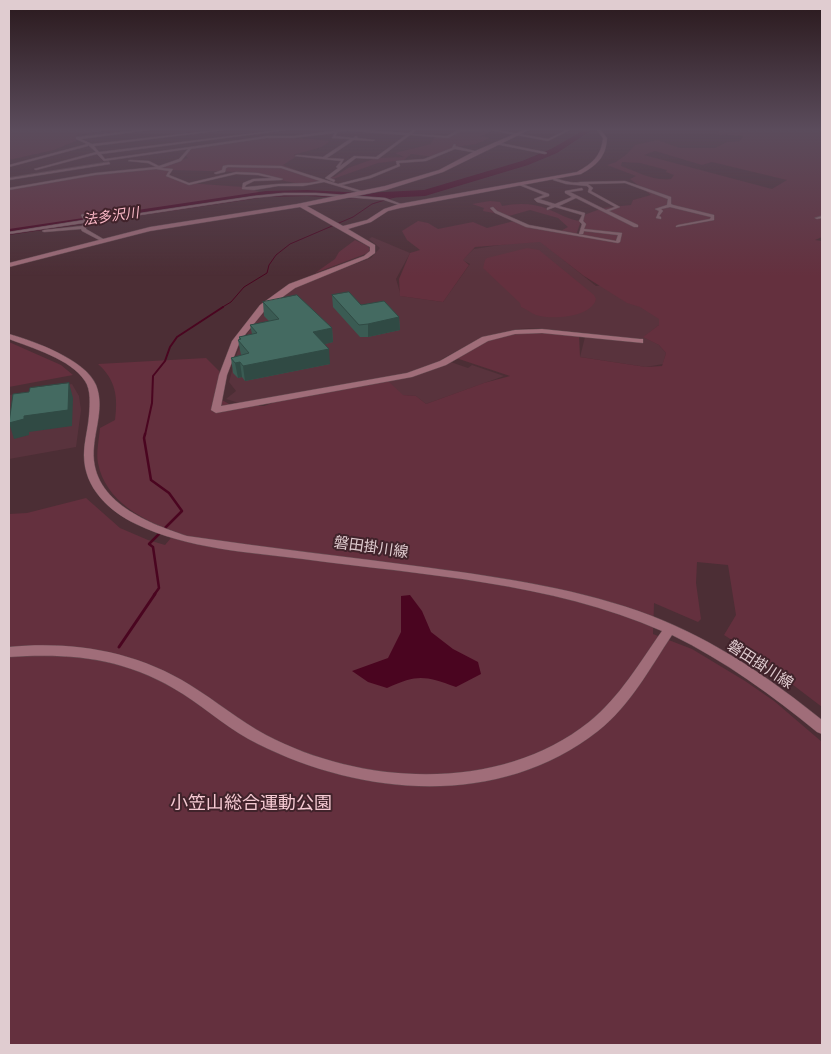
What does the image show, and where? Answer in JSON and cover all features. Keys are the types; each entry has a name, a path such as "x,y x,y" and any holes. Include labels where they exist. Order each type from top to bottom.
{"street":[{"path":"39,178 46,183"},
{"path":"9,188 72,178"},
{"path":"175,178 187,183 211,178"},
{"path":"198,181 201,178"},
{"path":"277,178 281,179 249,181 244,184 243,188 307,185 323,181"},
{"path":"315,178 364,193"},
{"path":"327,178 339,185 362,178"},
{"path":"9,265 150,229 344,197 418,178"},
{"path":"343,228 369,221 386,210 402,205 462,193 557,178"},
{"path":"554,179 566,183 625,182 670,198 668,203 670,205"},
{"path":"580,183 588,185 591,188 590,191 618,207 606,211"},
{"path":"521,185 548,195 536,200 584,214 580,237"},
{"path":"582,189 566,192 636,226"},
{"path":"9,233 269,195 316,194 385,199 402,205"},
{"path":"548,209 575,196"},
{"path":"300,205 374,246 373,252 366,257 292,286 262,307 236,341 223,375 216,410 409,375 443,363 485,339 515,332 542,331 640,341"},
{"path":"660,218 657,216 661,211 657,209 670,205 713,216 712,220 678,226"},
{"path":"492,208 496,212 521,224 580,237 617,242 620,234 582,230"},
{"path":"83,215 87,221"},
{"path":"816,218 822,217"},
{"path":"84,227 87,221"},
{"path":"84,227 84,230 103,241"},
{"path":"9,233 84,227"},
{"path":"26,229 32,232"},
{"name":"磐田掛川線","path":"9,336 66,362 77,368 88,379 95,394 89,458 93,478 114,506 142,523 169,534 202,542 356,561 551,590 614,608 670,629 753,676 822,728"},
{"path":"9,652 43,650 79,651 122,660 143,667 175,682 261,738 311,762 373,777 436,782 479,775 525,763 552,752 576,739 595,725 618,701 670,629"}],"shaded area":[{"path":"372,237 410,253 396,279 401,296 443,302 470,264 462,260 474,249 532,240 540,241 596,286 628,281 669,286 659,325 644,337 659,345 666,353 663,364 646,367 580,357 586,333 537,328 518,329 482,337 442,359 468,368 472,365 504,376 426,404 416,396 403,395 239,403 226,399 236,391 229,382 237,353 249,331 264,312 276,300 297,286 371,258 380,248 369,239"},
{"path":"72,384 79,396 81,410 76,447 9,459 9,395"},
{"path":"410,595 422,611 431,632 453,649 478,662 481,674 456,687 422,678 407,680 387,688 368,682 352,671 388,658 401,632 401,596"}],"green space":[{"path":"69,178 176,178 187,183 243,187 263,193 9,233 9,190"},
{"path":"272,178 316,178 321,180 304,185"},
{"name":"小笠山総合運動公園","path":"731,178 772,189 787,180 779,178 822,178 822,217 818,218 822,220 822,237 815,240 822,241 822,707 780,675 734,646 735,642 724,635 736,615 728,565 697,562 696,583 701,619 698,622 654,603 653,634 692,649 745,681 774,701 822,742 822,1045 9,1045 9,514 27,513 86,498 120,528 148,540 165,545 176,532 151,522 128,508 117,499 102,476 97,459 100,428 115,420 116,396 109,376 98,364 206,358 223,375 222,400 229,404 264,406 289,397 387,380 403,395 416,396 426,404 484,383 510,376 453,357 485,339 524,331 579,334 580,357 646,367 662,366 666,353 659,345 643,337 659,325 659,319 640,307 627,303 584,276 540,242 475,247 463,260 469,265 443,302 400,296 399,279 410,253 420,250 407,240 402,231 418,221 428,223 438,229 473,222 487,228 514,221 528,226 559,232 568,227 558,218 530,210 509,216 483,211 484,208 472,204 490,201 500,202 502,206 520,204 537,206 581,221 576,235 579,236 584,215 603,208 631,205 633,200 651,195 630,179"},
{"path":"355,240 368,246 370,250 368,253 315,273 335,259 339,252"},
{"path":"527,248 539,250 594,295 596,299 593,305 579,314 560,317 543,317 521,307 520,303 483,268 487,258"},
{"path":"9,342 61,365 73,375 9,387"}],"building":[{"path":"349,292 361,305 384,301 399,317 359,325 332,295"},
{"path":"297,295 332,328 313,332 329,349 243,366 240,362 235,363 231,358 249,353 238,340 241,339 239,337 257,333 250,325 279,319 263,302"},
{"path":"69,383 68,410 24,416 24,419 9,423 13,394 29,392 30,388"}],"waterway":[{"name":"法多沢川","path":"9,232 266,194 307,193 364,196 425,193 474,178"},
{"path":"221,308 231,302 244,287 267,273 269,265 276,255 290,244 353,217 372,204 401,195"},
{"path":"145,435 152,403 153,376 165,361 170,347 177,337 223,307"},
{"path":"145,434 144,438 151,480 169,493 182,511 149,544 153,547 159,588 154,595"},
{"path":"119,647 155,594"}]}
